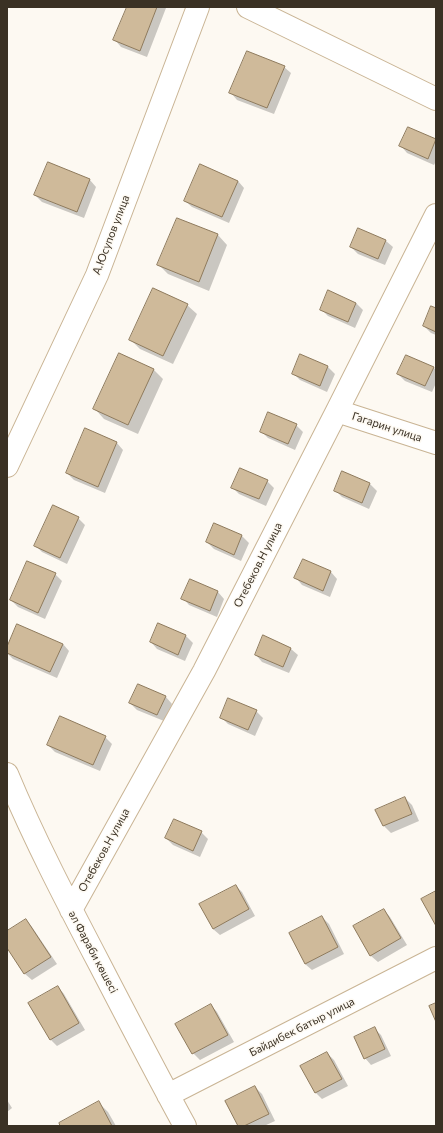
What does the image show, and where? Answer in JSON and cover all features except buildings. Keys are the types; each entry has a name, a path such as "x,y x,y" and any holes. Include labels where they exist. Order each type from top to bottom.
{"street":[{"name":"А.Юсупов улица","path":"8,461 97,275 198,7"},
{"path":"248,7 436,99"},
{"name":"Отебеков.Н улица","path":"71,910 204,671 436,215"},
{"name":"Гагарин улица","path":"337,412 436,443"},
{"name":"әл Фараби көшесі","path":"7,774 14,805 185,1126"},
{"name":"Байдибек батыр улица","path":"168,1095 436,958"}]}
